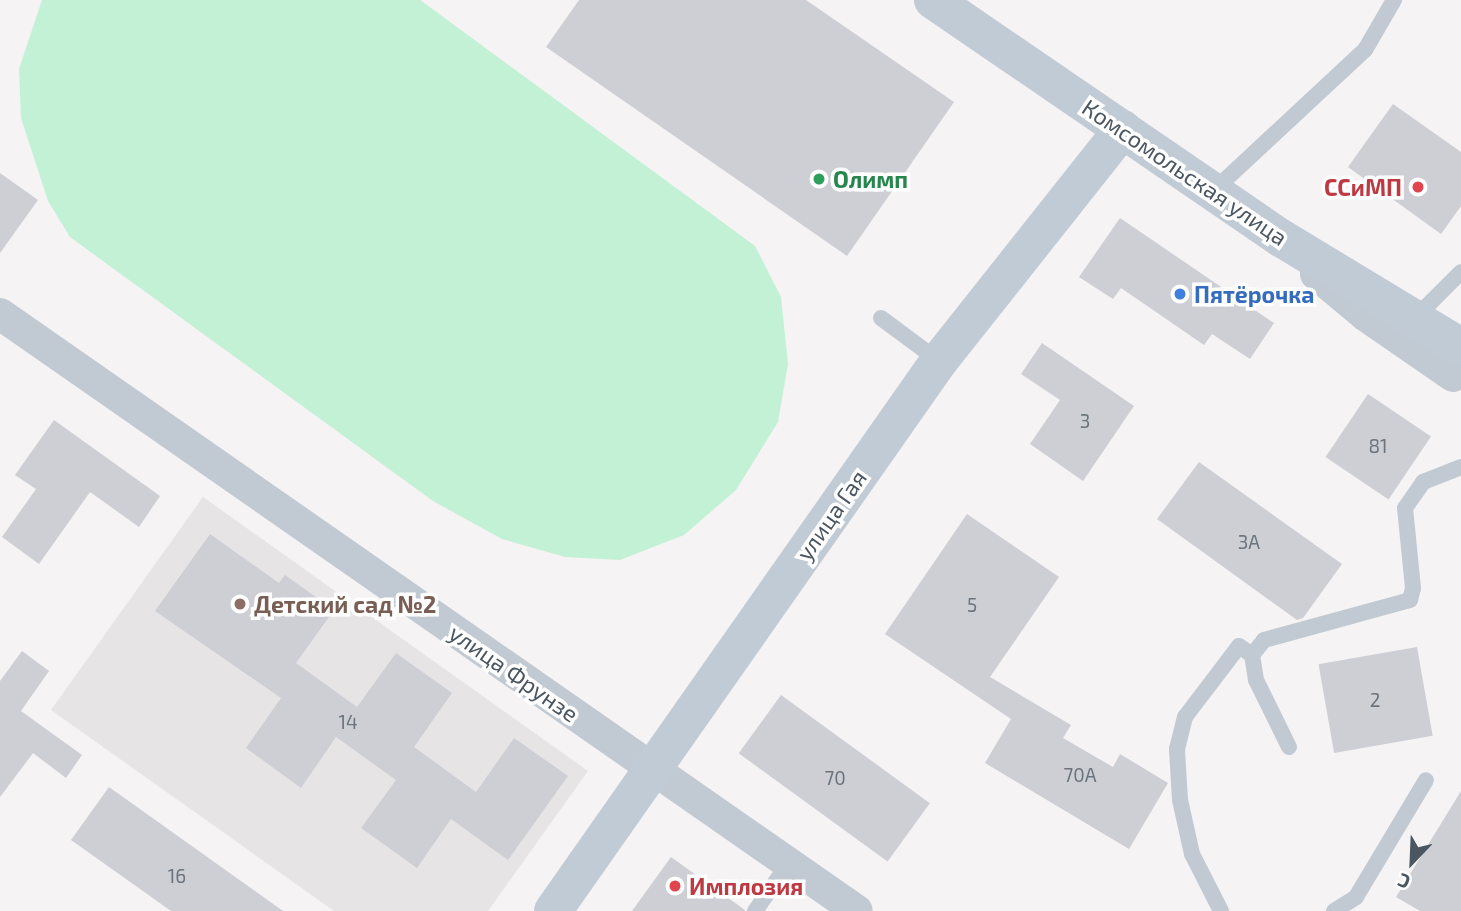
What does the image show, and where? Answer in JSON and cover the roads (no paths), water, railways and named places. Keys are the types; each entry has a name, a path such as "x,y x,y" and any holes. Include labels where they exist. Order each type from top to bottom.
{"street":[{"name":"Комсомольская улица","path":"933,0 1446,352"},
{"name":"улица Гая","path":"553,911 939,361 1123,130"},
{"path":"1281,238 1365,315 1446,352"},
{"name":"улица Фрунзе","path":"0,314 857,911"}],"lane":[{"path":"1212,192 1365,50 1394,0"},
{"path":"1446,352 1461,272"},
{"path":"881,318 939,361"},
{"path":"1252,656 1264,640 1410,600 1413,588 1405,508 1423,482 1461,467"},
{"path":"1221,911 1192,854 1180,800 1177,749 1185,717 1239,646 1252,656 1256,680 1289,747"},
{"path":"1334,911 1356,897 1426,780"},
{"path":"755,911 788,864"}],"place":[{"name":"Олимп","path":"819,179"},
{"name":"ССиМП","path":"1418,187"},
{"name":"Пятёрочка","path":"1180,294"},
{"name":"Детский сад №2","path":"240,604"},
{"name":"Имплозия","path":"675,886"}]}
